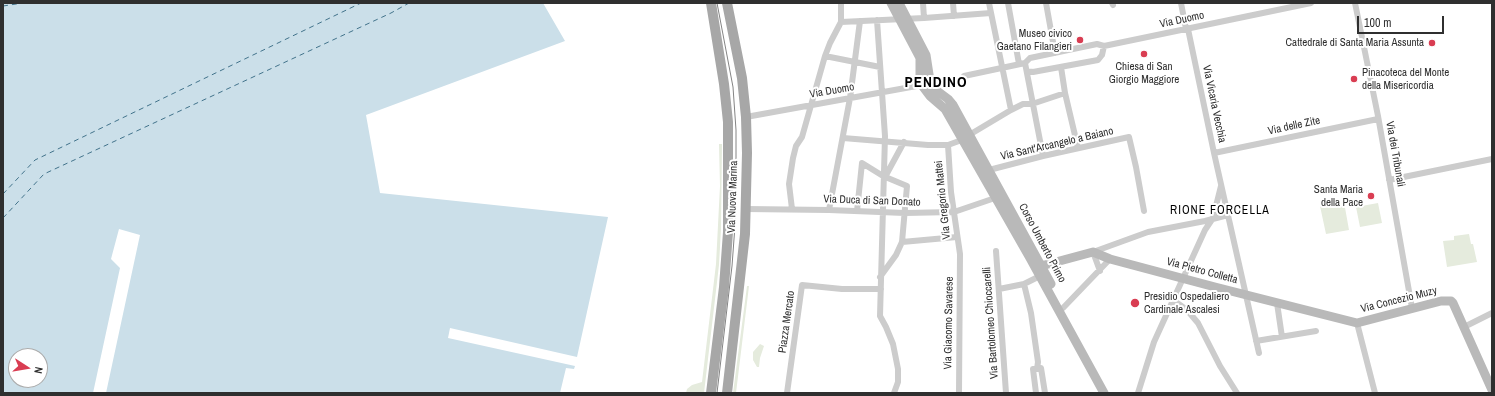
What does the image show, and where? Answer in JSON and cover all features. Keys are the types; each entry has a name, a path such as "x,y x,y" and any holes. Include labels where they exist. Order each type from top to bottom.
{"main road":[{"name":"Via Nuova Marina","path":"711,3 724,84 728,122 728,232 724,286 711,393"},
{"name":"Via Nuova Marina","path":"727,3 742,78 746,116 745,234 727,393"},
{"path":"892,3 903,18 923,57 930,81 936,90 948,99 949,107"},
{"path":"899,3 903,18"},
{"path":"923,57 920,77 922,85 930,96 949,107"},
{"name":"Corso Umberto Primo","path":"949,107 966,137 995,198 1040,276 1104,393"},
{"name":"Corso Umberto Primo","path":"966,137 988,170 1111,393"},
{"path":"1041,266 1093,252"},
{"name":"Via Pietro Colletta","path":"1093,252 1110,259 1357,323"},
{"name":"Via Concezio Muzy","path":"1357,323 1447,300 1454,303 1464,327"},
{"path":"1464,327 1492,390"}],"street":[{"path":"792,209 789,191 789,177 793,158 799,140 802,136 830,43 841,22 841,3"},
{"path":"923,3 924,18"},
{"path":"954,3 954,16"},
{"path":"989,3 1011,110"},
{"path":"1008,3 1022,64 1027,71 1043,156"},
{"path":"1046,3 1055,53"},
{"name":"Via Vicaria Vecchia","path":"1180,3 1259,353"},
{"name":"Via Duomo","path":"964,76 1022,64 1030,58 1097,44 1104,46 1311,3"},
{"name":"Via dei Tribunali","path":"1355,3 1378,119 1412,308"},
{"path":"841,22 924,18 991,12"},
{"path":"877,20 885,141 880,316 893,344 898,369 898,382 894,393"},
{"path":"829,210 850,98 860,21"},
{"path":"1027,71 1033,72 1098,60 1102,55 1104,46"},
{"path":"826,56 880,67"},
{"path":"1061,67 1065,93 1078,148"},
{"name":"Via Duomo","path":"746,116 922,85"},
{"path":"843,138 928,145 948,145 966,137 1023,104 1032,104 1065,93"},
{"name":"Via delle Zite","path":"1214,153 1378,119"},
{"name":"Via Sant'Arcangelo a Baiano","path":"988,170 1129,137 1144,211"},
{"path":"884,176 905,142"},
{"name":"Via Gregorio Mattei","path":"948,145 954,212 960,254"},
{"path":"1389,180 1492,158"},
{"path":"857,211 862,163 884,176 906,186 902,242 896,255 880,277"},
{"path":"1138,393 1154,342 1205,230 1213,218 1221,184"},
{"name":"Via Duca di San Donato","path":"746,209 905,213 954,212 995,198"},
{"path":"1100,270 1093,252 1148,232 1206,221 1228,215"},
{"path":"902,242 957,237"},
{"name":"Via Bartolomeo Chioccarelli","path":"996,251 1006,393"},
{"name":"Via Giacomo Savarese","path":"959,393 960,254"},
{"path":"1064,308 1110,259"},
{"path":"999,289 1024,284 1040,276"},
{"path":"1024,284 1032,317 1038,362 1037,369"},
{"name":"Piazza Mercato","path":"787,393 802,285 842,289 881,289"},
{"path":"1173,300 1187,310 1198,323 1236,393"},
{"path":"1277,303 1282,336"},
{"path":"1464,327 1492,312"},
{"path":"1357,323 1375,393"},
{"path":"1256,341 1316,331"},
{"path":"1036,393 1033,369 1041,368 1045,393"}],"shaded area":[{"path":"719,144 722,144 719,265 704,393 686,393 687,389 692,385 702,382 716,264 720,186"},
{"path":"1344,202 1349,230 1326,234 1320,206"},
{"path":"1378,203 1382,223 1360,227 1356,207"},
{"path":"1469,234 1477,262 1447,267 1443,241 1454,240 1454,236"},
{"path":"747,286 749,286 736,393 733,393"},
{"path":"760,344 764,346 759,367 757,367 753,360 753,352"}],"water":[{"path":"3,3 543,3 565,41 366,115 380,193 608,217 577,357 450,328 448,338 575,366 574,369 566,368 560,393 106,393 140,235 119,229 111,259 120,268 93,393 3,393"}],"ferry route":[{"path":"3,6 23,3"},
{"path":"3,194 35,160 361,3"},
{"path":"3,218 44,174 391,13 409,3"}],"tram line":[{"path":"717,3 733,87 736,130 736,212 732,266 717,393"}],"place":[{"name":"Museo civico Gaetano Filangieri","path":"1080,40"},
{"name":"Cattedrale di Santa Maria Assunta","path":"1432,43"},
{"name":"Chiesa di San Giorgio Maggiore","path":"1144,54"},
{"name":"Pinacoteca del Monte della Misericordia","path":"1354,79"},
{"name":"Santa Maria della Pace","path":"1371,196"},
{"name":"Presidio Ospedaliero Cardinale Ascalesi","path":"1135,303"}],"district":[{"name":"PENDINO","path":"936,83"},
{"name":"RIONE FORCELLA","path":"1220,211"}]}
